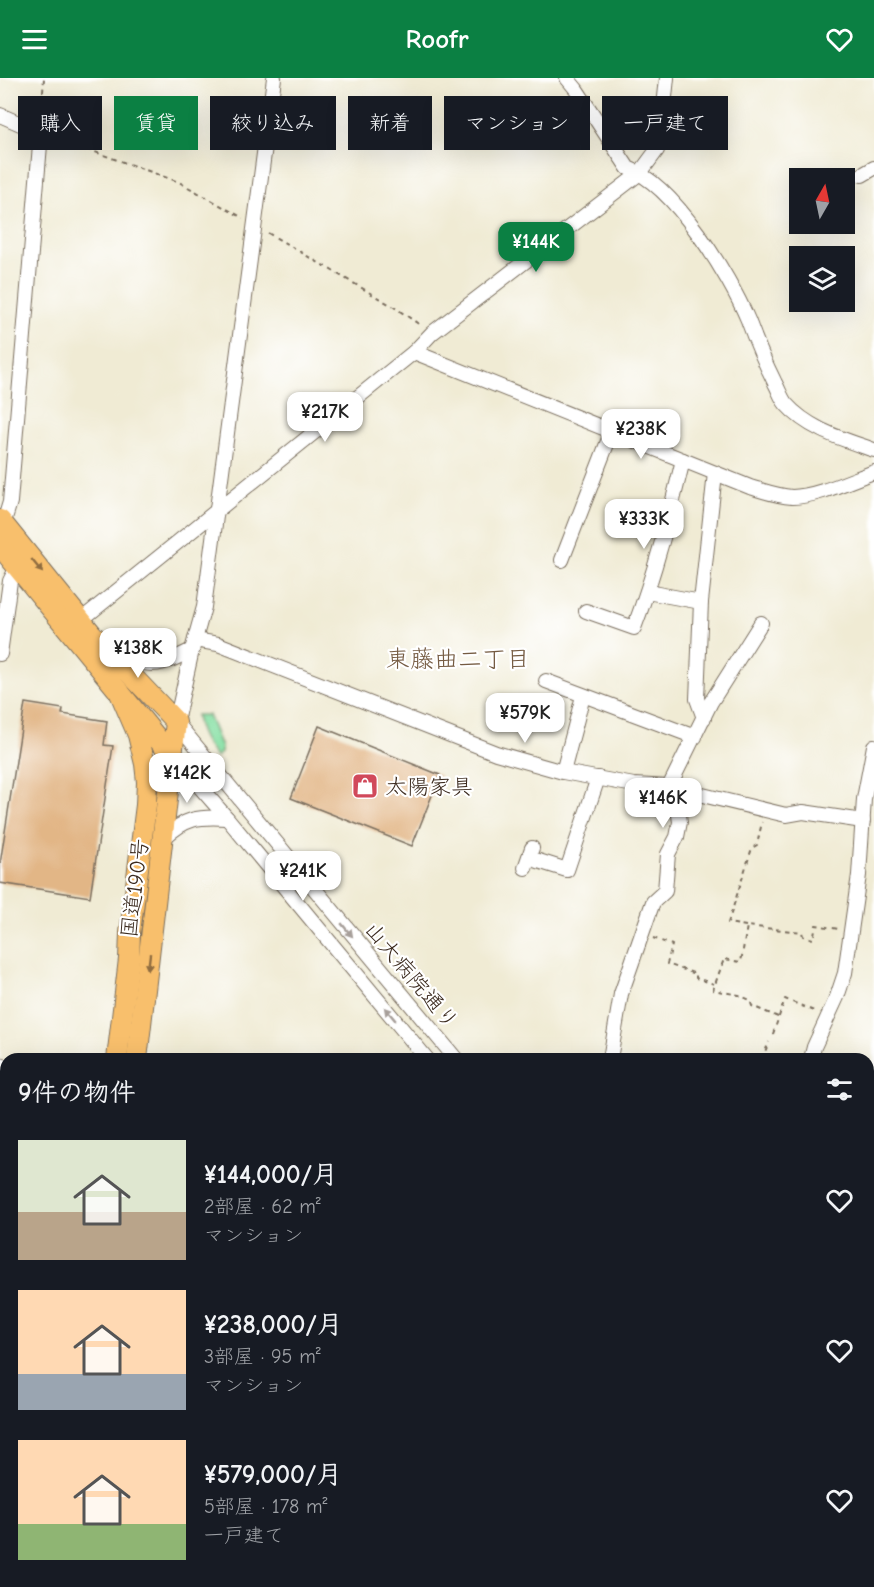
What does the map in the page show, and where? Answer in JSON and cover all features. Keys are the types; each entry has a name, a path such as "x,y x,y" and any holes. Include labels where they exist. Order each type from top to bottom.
{"highway":[{"path":"2,522 86,627 176,722"},
{"name":"国道190号","path":"0,546 170,753"},
{"name":"国道190号","path":"118,1053 147,782 138,735 119,691"},
{"name":"国道190号","path":"138,1053 164,838 170,753 176,722"},
{"name":"国道190号","path":"129,959 138,934 162,764 170,753"}],"street":[{"path":"176,722 204,607 274,78"},
{"path":"567,78 628,168 640,172 676,207 719,266 734,291 785,402 815,428 874,450"},
{"path":"667,78 661,135 657,150 640,172 432,333 414,352 216,510 86,627 131,660 142,664 154,665 170,662 194,645 218,644 496,753 563,772 634,785 669,787 786,815 802,812 863,821"},
{"path":"0,115 18,123"},
{"path":"2,522 10,502 39,150"},
{"path":"414,352 773,494 794,497 874,472"},
{"path":"562,561 612,431"},
{"path":"586,611 634,628 668,524 683,460"},
{"path":"704,718 697,699 701,602 715,472"},
{"path":"0,654 10,581 17,567"},
{"path":"647,592 701,602"},
{"path":"669,787 711,702 761,623"},
{"path":"546,681 695,737"},
{"path":"563,772 584,696"},
{"name":"山大病院通り","path":"176,722 451,1053"},
{"path":"812,1053 845,973 859,874 867,775 874,746"},
{"name":"山大病院通り","path":"170,753 422,1053"},
{"path":"529,858 567,870 598,778"},
{"path":"611,1053 621,994 653,903 665,891 668,854 677,837 680,822 677,801 669,787"},
{"path":"164,838 188,820 205,816 226,818"}],"path":[{"path":"43,96 44,78"},
{"path":"88,150 179,182 394,307 432,333"},
{"path":"765,811 757,845 752,848 728,923 802,932 803,936 813,939 816,925 850,931"},
{"path":"747,926 741,962 724,959 713,990 739,995 750,1000 752,1006 778,1017"},
{"path":"642,934 672,945 667,964 696,974 696,978 714,984"},
{"path":"773,1034 785,999 828,1017"},
{"path":"764,1053 769,1042"}],"green space":[{"path":"119,633 161,654 161,659 136,650 117,635"},
{"path":"196,715 208,715 221,747 221,753 216,757 203,738"}],"building":[{"path":"25,703 63,709 62,714 107,721 104,745 113,746 90,897 0,883 0,864"},
{"name":"太陽家具","path":"319,726 440,775 412,846 291,798"}],"place":[{"name":"太陽家具","path":"365,786"}],"district":[{"name":"東藤曲二丁目","path":"458,659"}]}
